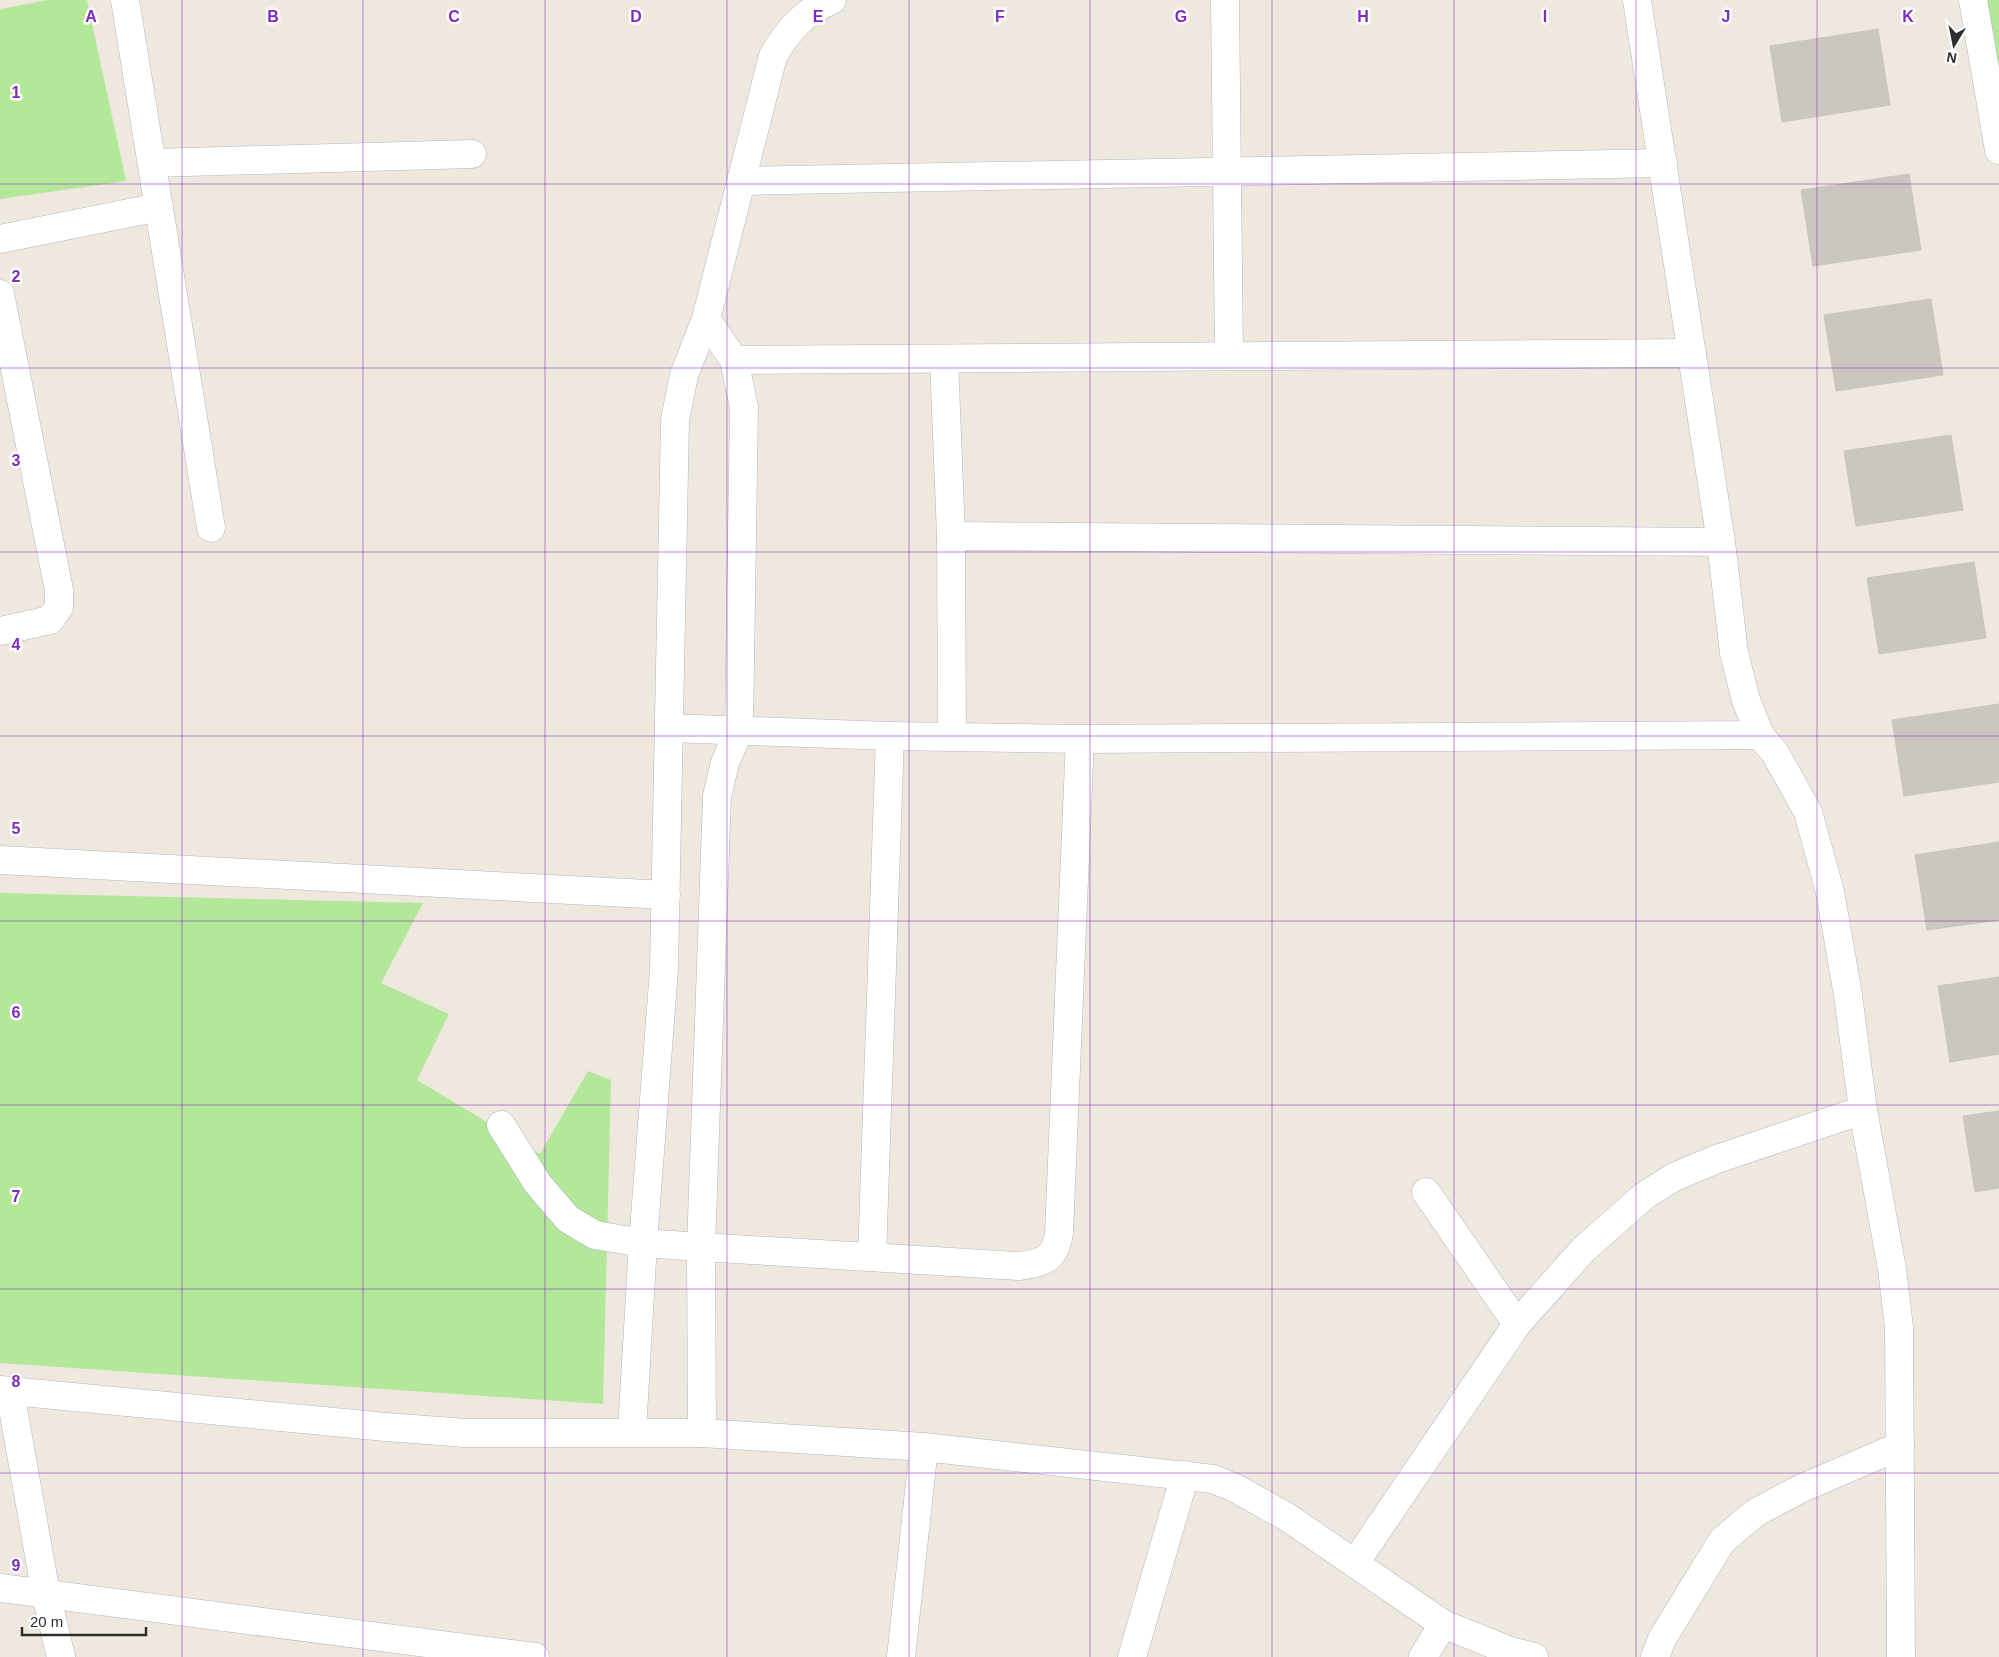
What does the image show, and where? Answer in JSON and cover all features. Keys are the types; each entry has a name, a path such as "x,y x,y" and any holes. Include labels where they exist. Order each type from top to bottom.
{"street":[{"path":"126,0 211,528"},
{"path":"632,1431 643,1242 664,969 675,420 684,375 706,319 773,56 786,34 800,18 819,5 832,0"},
{"path":"1225,0 1229,355"},
{"path":"1637,0 1721,542 1734,653 1746,700 1760,735 1775,753 1808,812 1830,892 1848,995 1863,1110 1892,1269 1899,1327 1901,1657"},
{"path":"1973,0 1999,150"},
{"path":"152,163 472,154"},
{"path":"741,181 1663,163"},
{"path":"0,239 159,207"},
{"path":"0,294 59,590 59,607 50,620 0,631"},
{"path":"702,1433 701,1247 717,796 725,763 739,730 744,407 734,360 706,319"},
{"path":"734,360 1692,353"},
{"path":"944,359 951,536 952,736"},
{"path":"951,536 1721,542"},
{"path":"670,728 890,736 1080,739 1760,735"},
{"path":"872,1257 890,736"},
{"path":"501,1125 538,1184 568,1220 595,1235 643,1242 701,1247 1019,1266 1039,1264 1050,1256 1057,1246 1080,739"},
{"path":"0,860 666,895"},
{"path":"1354,1563 1517,1324 1583,1250 1644,1196 1674,1177 1717,1158 1863,1110"},
{"path":"1426,1192 1517,1324"},
{"path":"61,1657 46,1594 5,1391 421,1430 466,1432 632,1431 702,1433 924,1446 1185,1474 1212,1479 1235,1488 1287,1517 1443,1624 1510,1651 1534,1657"},
{"path":"901,1657 924,1446"},
{"path":"1655,1657 1662,1639 1722,1541 1762,1509 1800,1489 1900,1446"},
{"path":"1132,1657 1185,1474"},
{"path":"0,1588 535,1657"},
{"path":"1423,1657 1443,1624"}],"green space":[{"path":"48,0 87,0 126,181 0,199 0,9"},
{"path":"1987,0 1999,0 1999,69"},
{"path":"0,893 423,903 381,983 449,1014 417,1080 540,1154 588,1071 611,1080 603,1404 0,1363"}],"building":[{"path":"1878,29 1890,105 1782,122 1770,46"},
{"path":"1909,174 1921,250 1813,266 1801,190"},
{"path":"1931,299 1943,375 1836,391 1824,315"},
{"path":"1951,435 1963,510 1856,526 1844,451"},
{"path":"1974,562 1986,638 1879,654 1867,578"},
{"path":"1999,704 1999,782 1904,796 1892,720"},
{"path":"1999,842 1999,920 1927,930 1915,855"},
{"path":"1999,977 1999,1054 1950,1062 1938,986"},
{"path":"1999,1111 1999,1188 1975,1192 1963,1116"}]}
